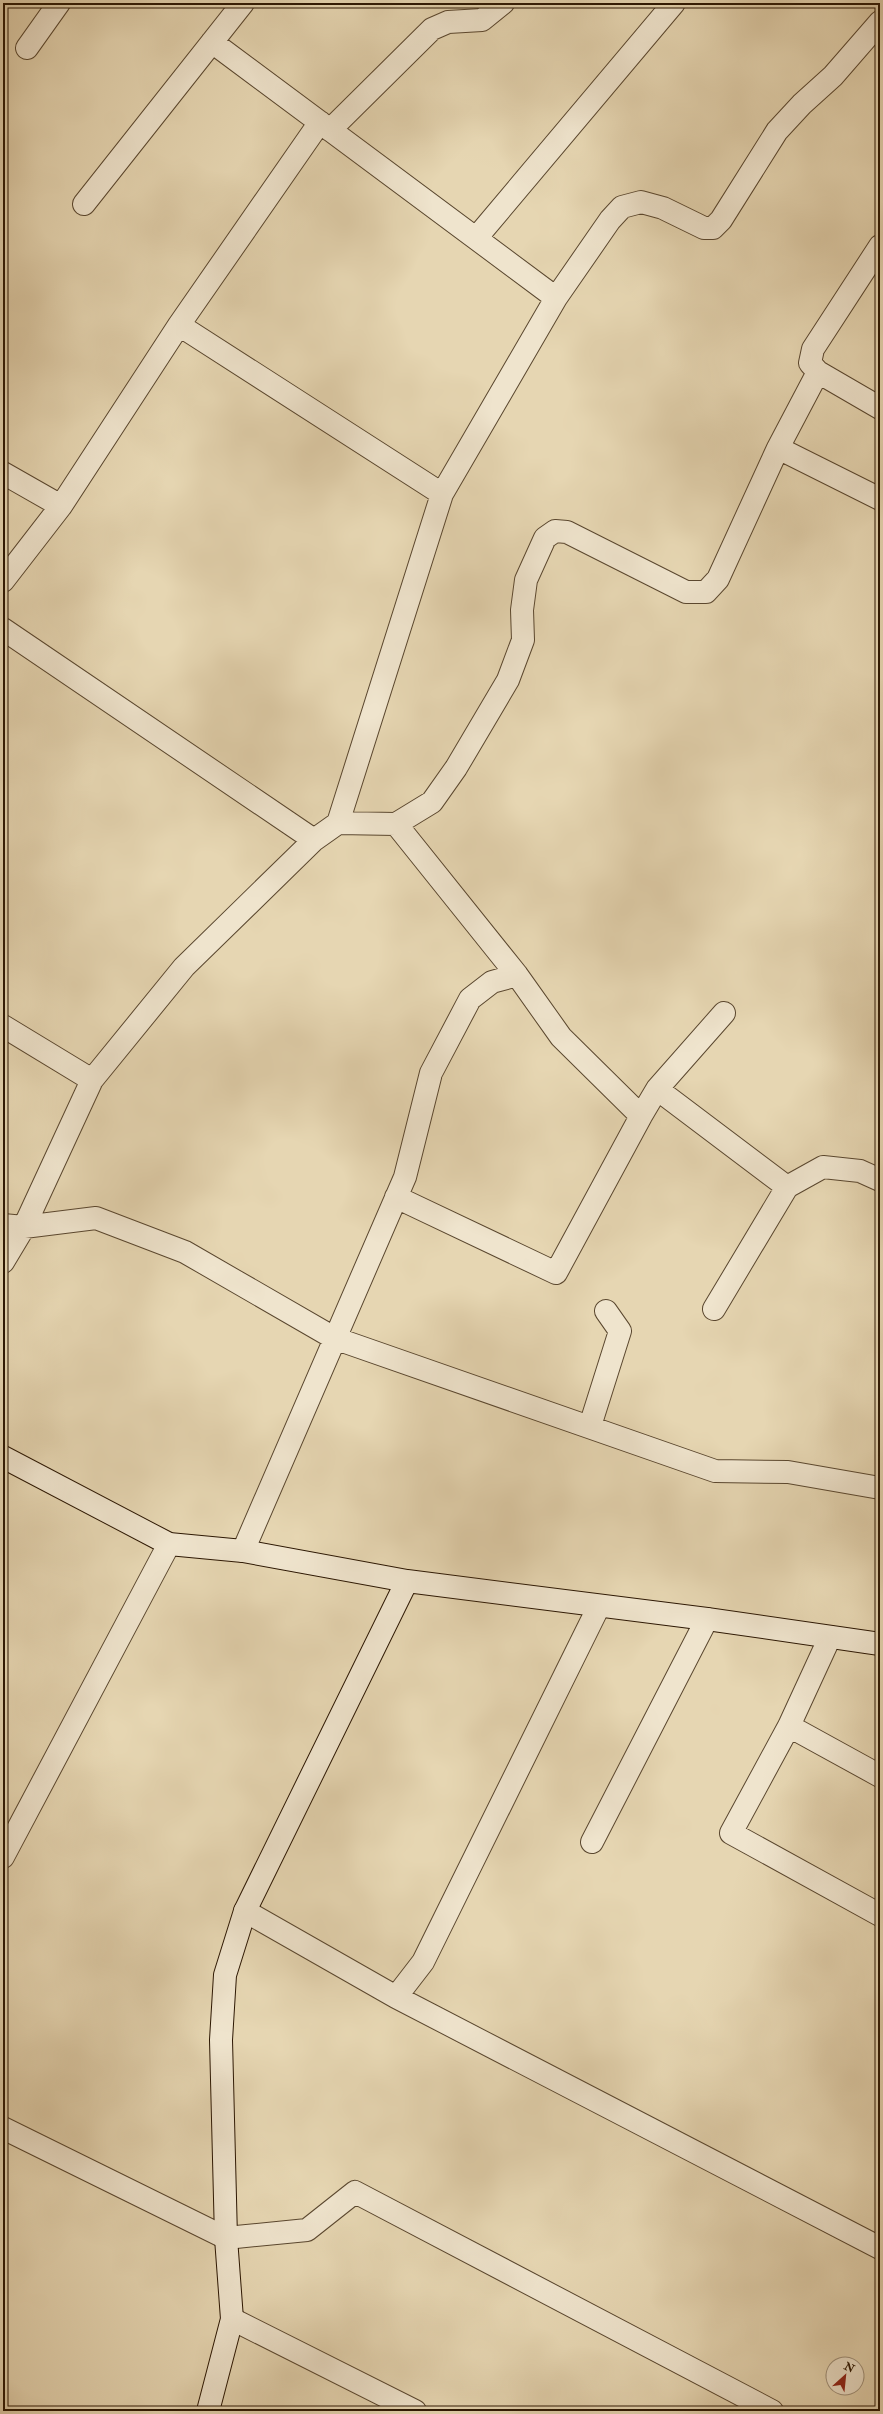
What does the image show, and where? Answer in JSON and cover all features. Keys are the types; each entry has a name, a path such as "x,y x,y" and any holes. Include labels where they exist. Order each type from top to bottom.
{"street":[{"path":"27,48 59,3"},
{"path":"84,204 243,3"},
{"path":"3,581 61,506 180,325 325,126 432,30 448,22 482,20 503,3"},
{"path":"477,237 674,3"},
{"path":"338,823 442,494 556,298 610,220 622,207 641,202 662,208 704,228 713,228 721,220 777,131 802,104 833,76 880,22"},
{"path":"212,42 477,237 556,298"},
{"path":"880,246 813,349 810,363 818,372 880,408"},
{"path":"180,325 442,494"},
{"path":"3,1262 13,1226 92,1080 184,968 314,840 338,823 396,824 432,802 456,768 508,680 523,640 522,610 526,580 545,538 555,531 567,532 686,592 706,592 718,579 778,448 818,372"},
{"path":"778,448 880,499"},
{"path":"3,473 61,506"},
{"path":"3,629 314,840"},
{"path":"396,824 517,975 561,1037 641,1116"},
{"path":"243,1551 405,1177 431,1073 470,999 492,982 517,975"},
{"path":"396,1197 556,1273 657,1089 724,1013"},
{"path":"3,1026 92,1080"},
{"path":"657,1089 787,1187"},
{"path":"714,1310 787,1187 823,1167 860,1171 880,1180"},
{"path":"13,1226 96,1218 185,1252 334,1338 716,1470 788,1472 880,1488"},
{"path":"590,1426 620,1331 606,1311"},
{"path":"3,1457 169,1544 243,1551 407,1581 707,1619 880,1644"},
{"path":"3,1857 169,1544"},
{"path":"208,2411 232,2319 226,2238 221,2040 225,1975 245,1911 407,1581"},
{"path":"396,1997 423,1962 599,1606"},
{"path":"592,1842 707,1619"},
{"path":"830,1637 790,1726 731,1833 880,1915"},
{"path":"790,1726 880,1776"},
{"path":"245,1911 396,1997 880,2248"},
{"path":"3,2128 226,2238 307,2230 355,2192 772,2411"},
{"path":"232,2319 414,2411"}]}
